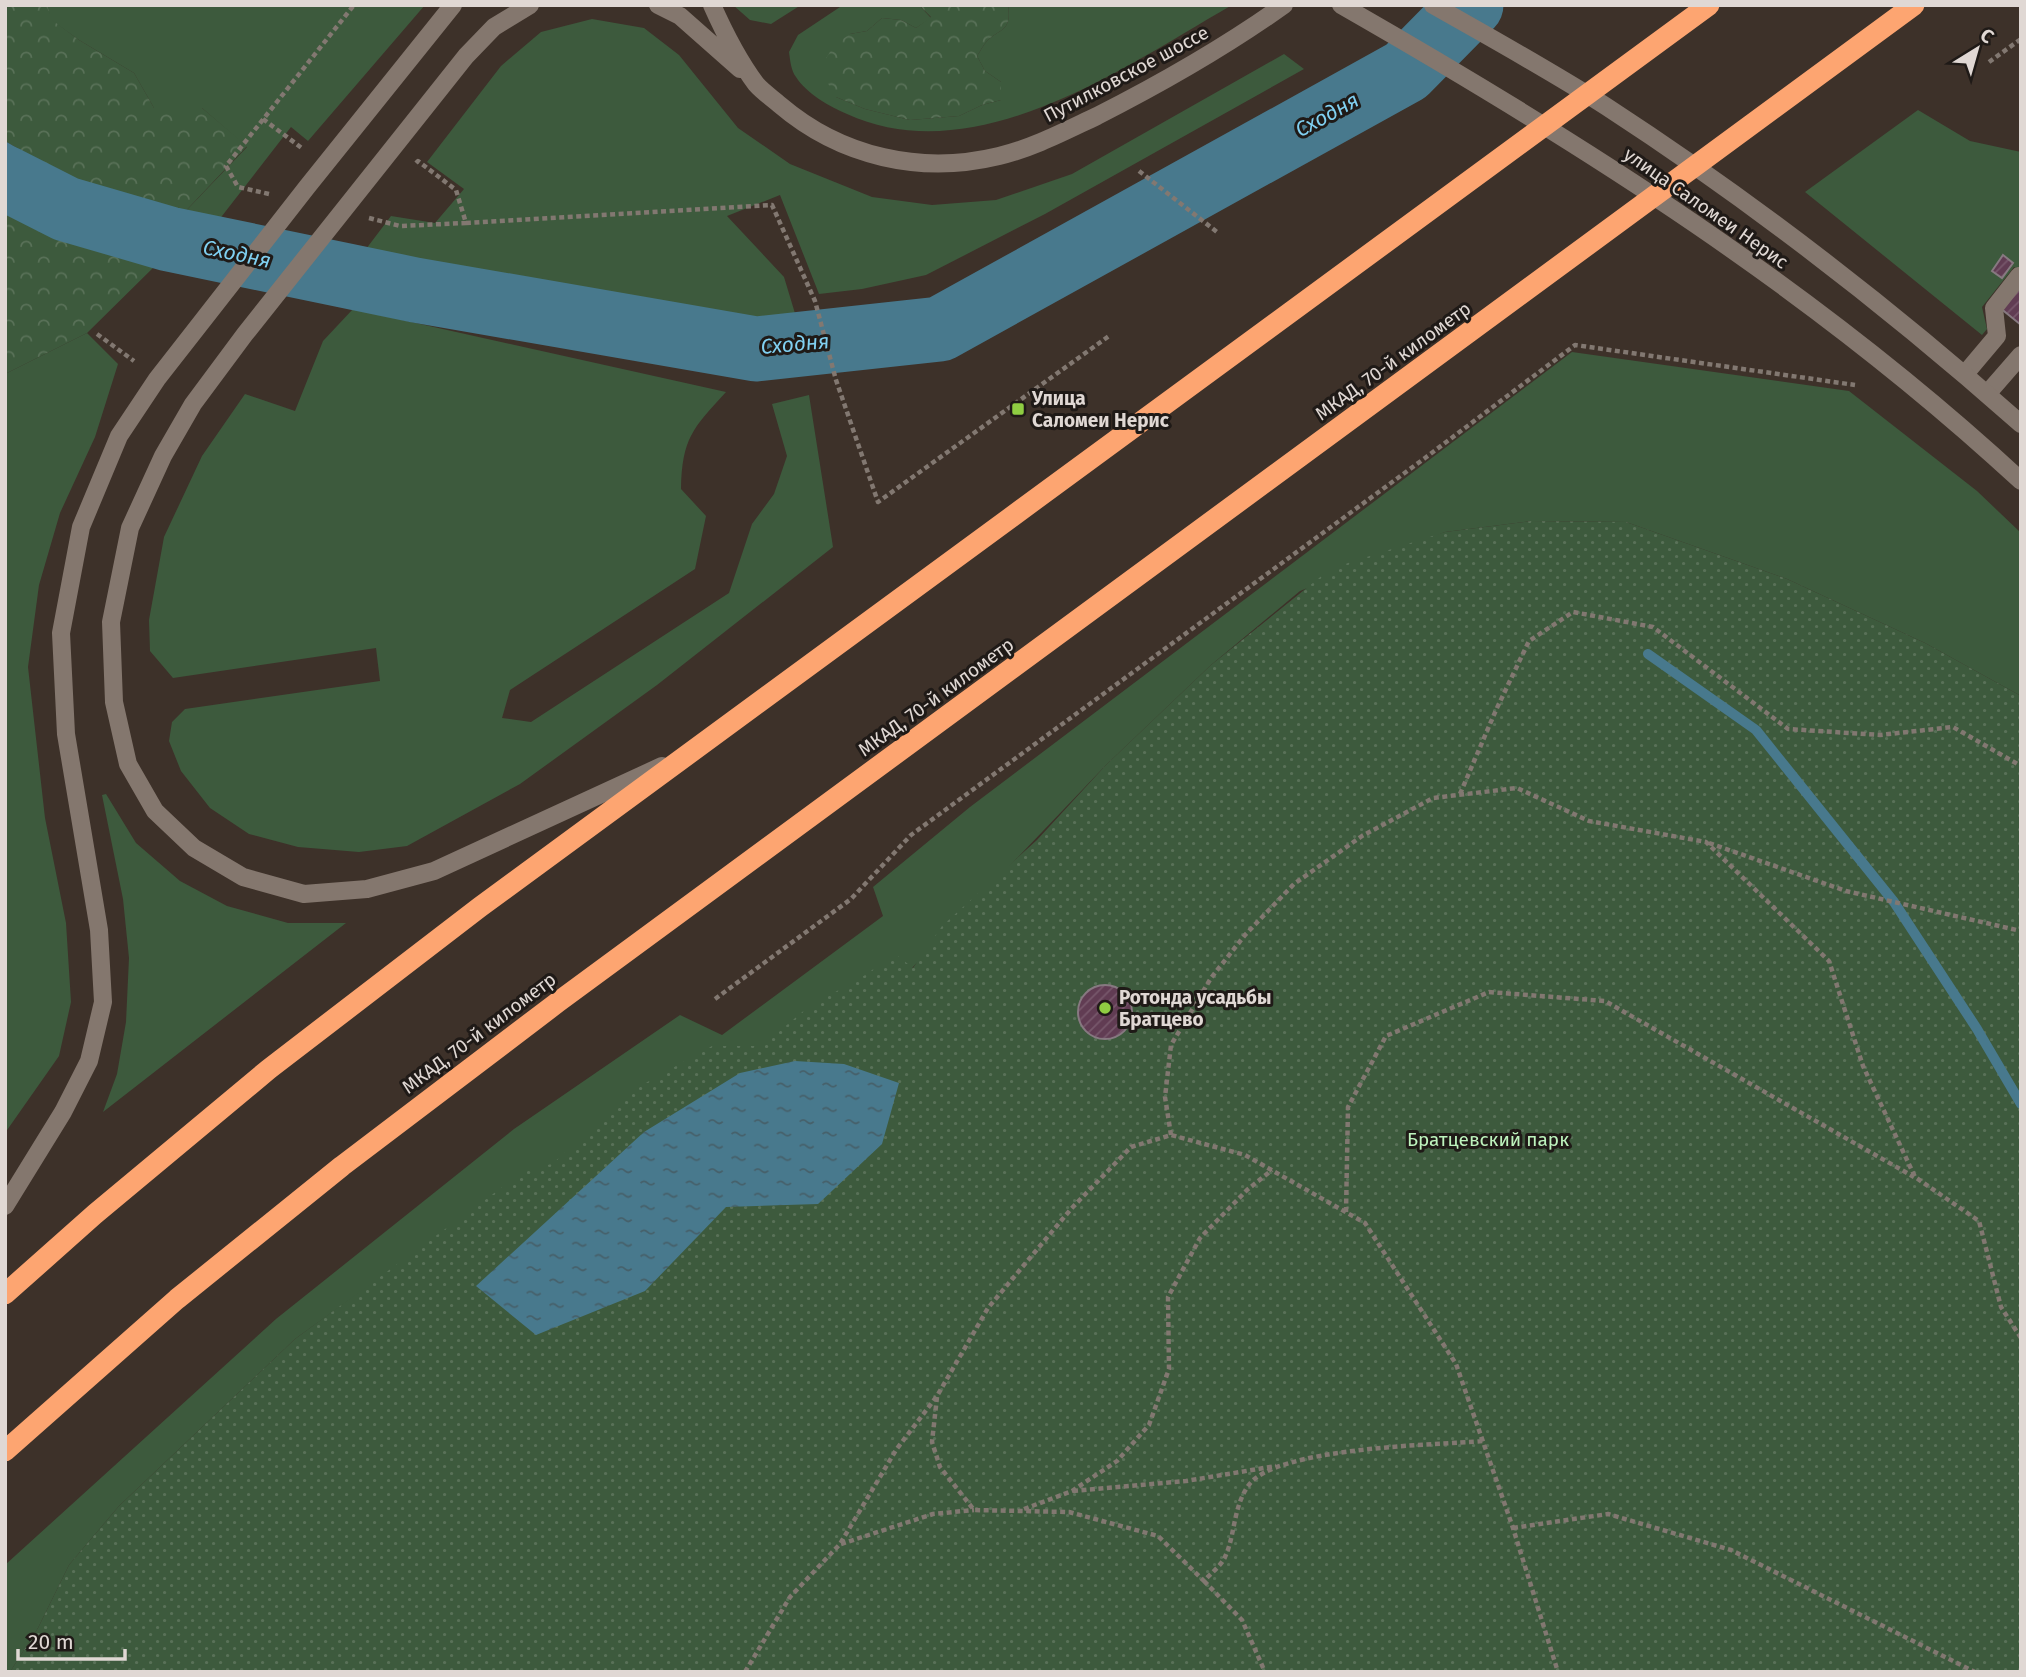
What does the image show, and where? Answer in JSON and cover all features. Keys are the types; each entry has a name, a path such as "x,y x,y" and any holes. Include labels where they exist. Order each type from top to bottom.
{"highway":[{"path":"5,1294 95,1214 269,1069 480,908 1709,5"},
{"name":"МКАД, 70-й километр","path":"5,1451 177,1300 428,1100 1914,5"}],"main road":[{"path":"5,1206 63,1112 89,1061 103,1002 99,930 80,831 66,734 61,633 81,527 119,436 157,379 453,5"},
{"path":"530,5 494,27 466,57 244,334 193,404 163,456 130,528 111,622 114,702 128,764 155,811 194,848 243,877 304,894 367,889 434,871 697,750"},
{"path":"658,5 680,16 757,85"},
{"name":"Путилковское шоссе","path":"712,5 724,34 757,85 794,116 824,136 872,156 916,163 956,164 1000,156 1052,138 1148,90 1246,33 1284,5"},
{"name":"улица Саломеи Нерис","path":"1341,5 1470,79 1703,228 1922,394 2021,481"},
{"name":"улица Саломеи Нерис","path":"1433,5 1606,106 1727,190 1861,290 1965,374 2021,424"},
{"path":"1965,374 1997,336 1994,308 2019,276"},
{"path":"1987,394 2021,355"}],"path":[{"path":"238,187 226,166 354,5"},
{"path":"1989,62 2021,39"},
{"path":"263,119 303,149"},
{"path":"425,166 456,190 466,223 772,205 815,301 836,380 878,502 1109,336"},
{"path":"1139,171 1217,233"},
{"path":"97,334 134,361"},
{"path":"715,999 851,898 911,835 1414,467 1575,345 1855,385"},
{"path":"1460,795 1529,641 1573,612 1653,627 1788,729 1880,735 1953,727 2021,766"},
{"path":"1171,1135 1165,1097 1171,1045 1212,978 1245,935 1294,884 1362,836 1433,798 1517,788 1589,821 1706,842 1846,891 2021,931"},
{"path":"1706,842 1829,961 1863,1066 1915,1177"},
{"path":"1346,1212 1348,1107 1386,1036 1489,992 1605,1001 1915,1177 1979,1221 2001,1307 2021,1338"},
{"path":"745,1672 790,1597 840,1544 896,1450 937,1396 988,1308 1071,1209 1131,1147 1171,1135 1245,1155 1365,1223 1456,1364 1513,1528 1558,1672"},
{"path":"1021,1510 1072,1491 1116,1461 1149,1425 1169,1369 1168,1297 1200,1238 1247,1190 1272,1170"},
{"path":"937,1396 932,1442 940,1467 974,1510"},
{"path":"1072,1491 1186,1480 1278,1466 1326,1454 1483,1441"},
{"path":"1204,1581 1225,1558 1236,1512 1250,1483 1278,1466"},
{"path":"840,1544 933,1514 974,1510 1069,1512 1158,1536 1242,1620 1265,1672"},
{"path":"1513,1528 1608,1514 1731,1550 1975,1672"}],"green space":[{"path":"5,5 47,5 52,20 79,40 134,73 154,108 202,108 247,146 180,217 94,193 5,141"},
{"path":"47,5 425,5 308,141 291,127 215,225 180,217 247,147 202,108 154,108 134,73 51,20"},
{"path":"733,5 801,5 771,24 750,20"},
{"path":"843,5 919,5 931,18 916,28 901,20 882,18 867,31 850,34 836,97 865,109 910,120 959,116 1001,100 1001,82 985,71 977,56 987,41 1007,25 1008,5 1232,5 1097,82 1047,105 997,122 946,131 896,129 847,114 819,99 800,83 793,72 789,52 798,35"},
{"path":"919,5 1008,5 1007,25 987,41 977,56 985,71 1001,82 1001,100 959,116 910,120 865,109 836,97 826,80 824,62 834,45 850,34 867,31 882,18 901,20 916,28 931,17"},
{"path":"592,19 644,28 679,55 738,128 790,164 872,197 932,205 996,200 1072,174 1284,54 1304,69 1045,214 926,275 862,289 819,294 780,195 727,216 784,277 797,320 742,320 366,249 391,216 435,223 464,189 427,162 501,66 541,32"},
{"path":"1918,110 1970,141 2021,152 2021,271 2014,267 1982,307 1987,329 1982,335 1805,192"},
{"path":"5,214 37,227 160,261 87,333 5,374"},
{"path":"353,309 726,392 698,425 684,457 681,489 706,516 695,569 510,690 502,718 531,722 729,593 752,524 774,494 787,456 772,404 809,395 833,547 657,685 520,784 407,846 359,852 298,847 249,834 210,808 181,771 169,741 172,722 185,709 380,681 376,648 173,678 150,651 149,620 164,537 202,456 245,394 295,411 323,341"},
{"path":"87,333 118,364 95,437 60,513 39,585 28,667 45,818 66,923 71,1002 59,1056 5,1133 5,374"},
{"path":"1572,352 1849,391 1977,491 2021,533 2021,696 1925,643 1787,579 1626,522 1531,521 1445,532 1300,591 1211,665 1106,765 912,968 409,1257 295,1339 119,1506 69,1565 38,1628 10,1672 5,1672 5,1565 276,1319 514,1129 680,1015 722,1035 883,916 873,887 970,807"},
{"name":"Братцевский парк","path":"1531,521 1626,522 1787,579 1925,643 2021,696 2021,1672 10,1672 38,1628 69,1565 119,1506 295,1339 527,1169 552,1164 642,1085 712,1046 762,1046 807,1008 867,974 894,953 913,968 942,926 1037,840 1106,765 1211,665 1324,574 1348,563 1445,532"},
{"path":"106,794 136,843 180,881 227,906 288,923 346,923 103,1112 117,1074 126,1022 129,958 123,899 102,795"}],"water":[{"path":"5,141 94,193 180,217 160,261 37,227 5,214"},
{"path":"795,1061 844,1064 899,1083 882,1144 818,1204 726,1207 645,1291 536,1335 476,1286 644,1132 740,1073"}],"building":[{"path":"2003,255 2013,263 2002,278 1992,271"},
{"path":"2021,281 2021,325 1999,307"},
{"name":"Ротонда усадьбы Братцево","path":"1105,985 1124,993 1132,1012 1124,1031 1105,1039 1086,1031 1078,1012 1086,993"}],"waterway":[{"name":"Сходня","path":"5,178 66,209 169,239 415,290 756,349 940,329 1406,71 1471,5"},
{"path":"1648,654 1756,730 1894,902 1977,1029 2021,1104"}],"place":[{"name":"Улица Саломеи Нерис","path":"1018,409"},
{"name":"Ротонда усадьбы Братцево","path":"1105,1008"}]}
